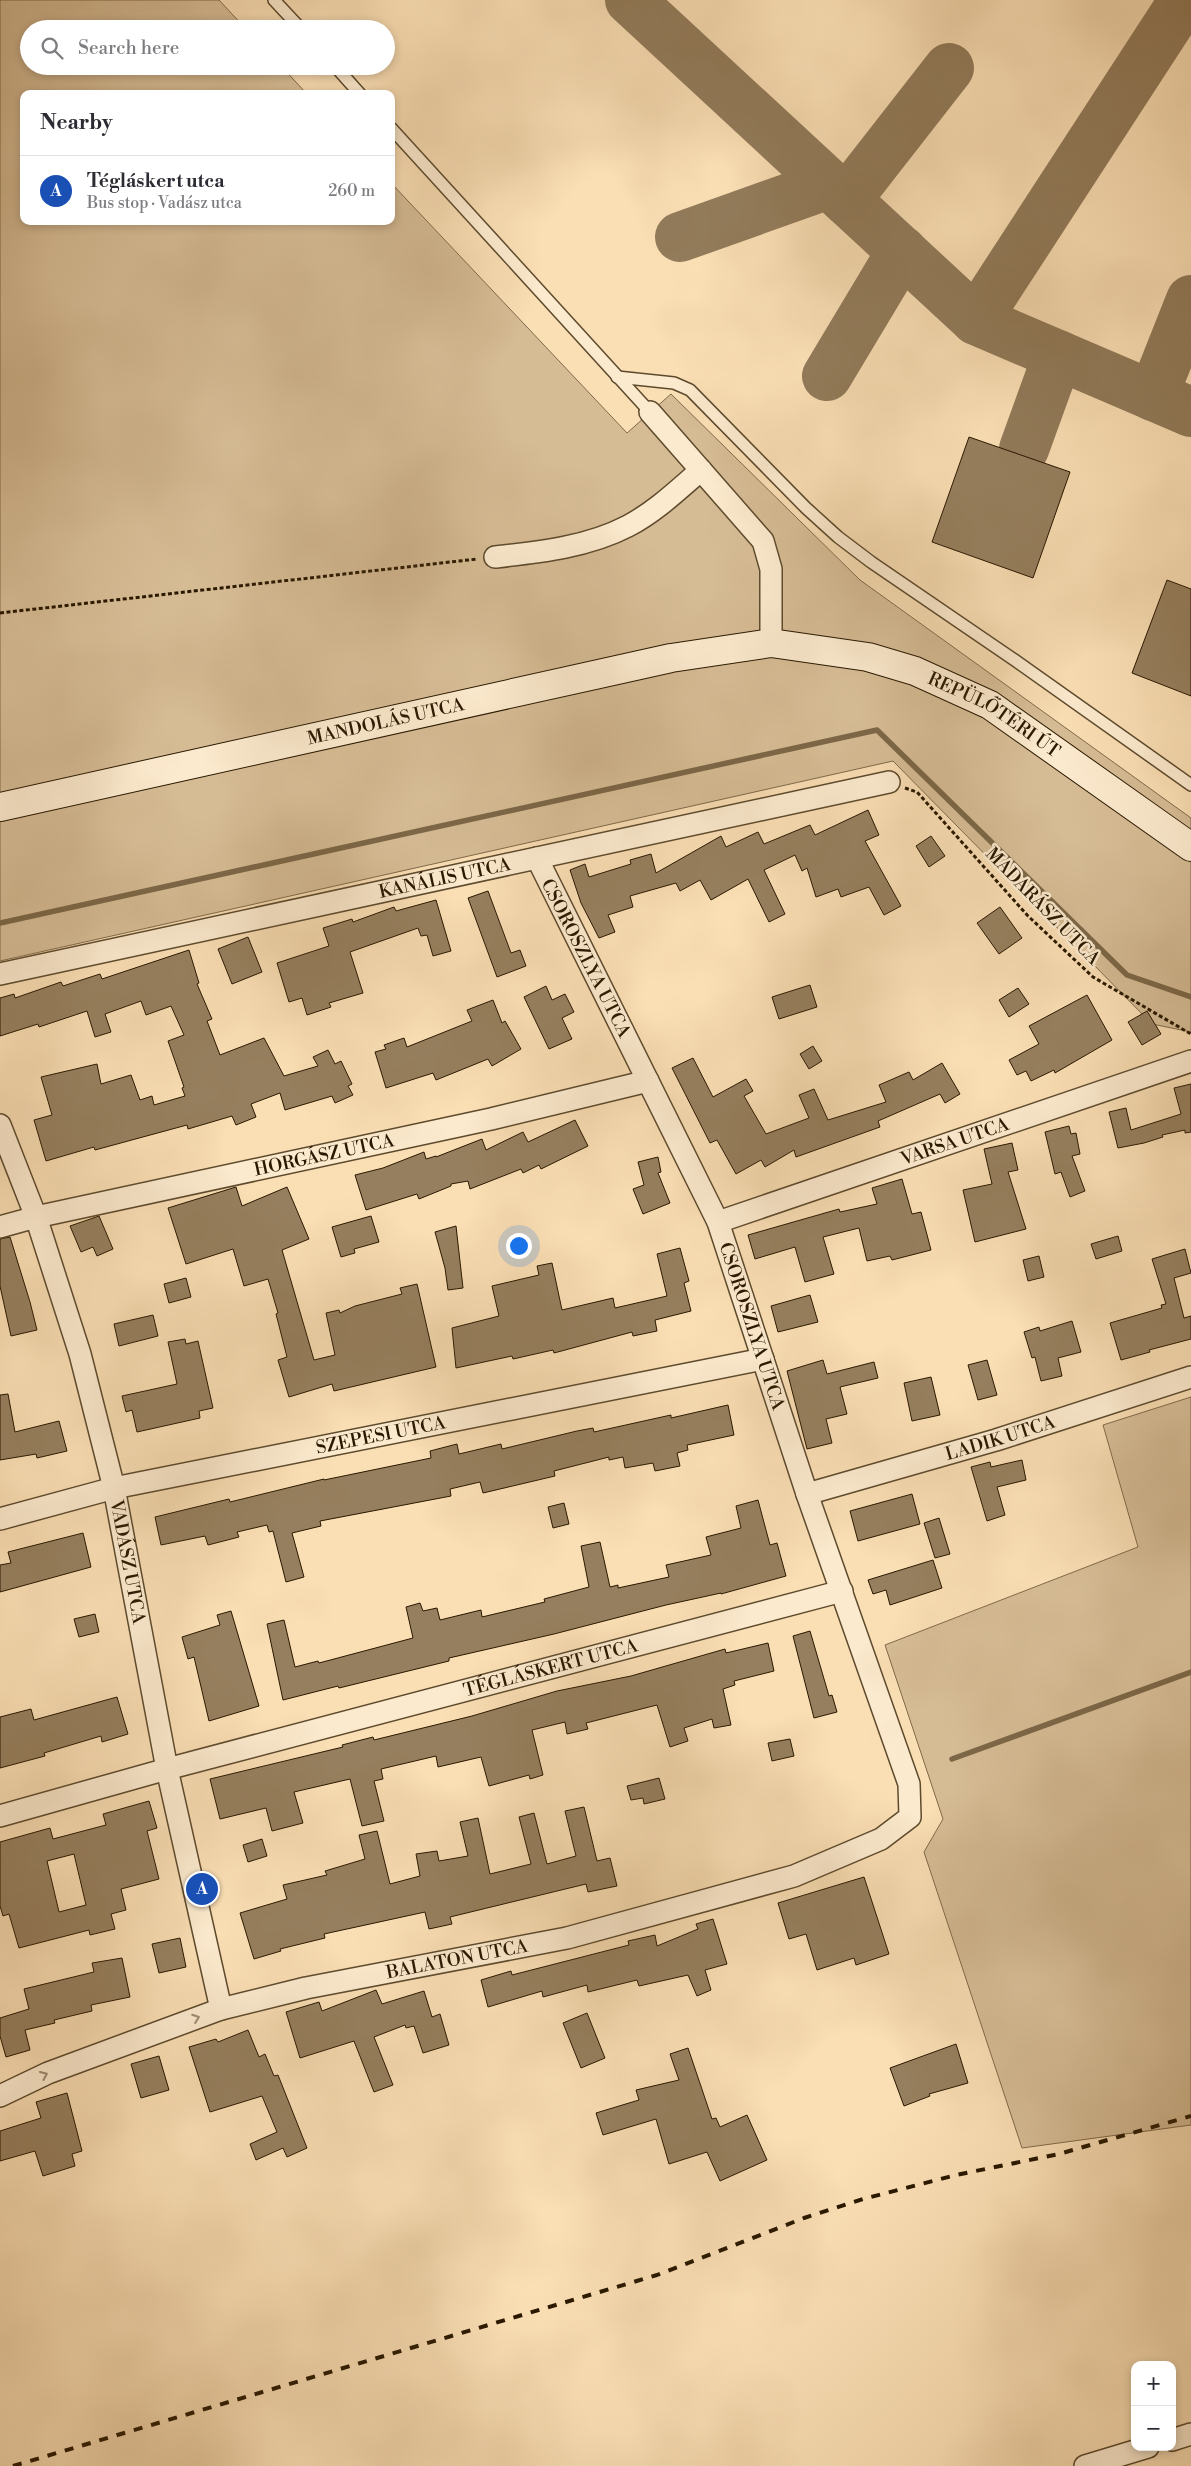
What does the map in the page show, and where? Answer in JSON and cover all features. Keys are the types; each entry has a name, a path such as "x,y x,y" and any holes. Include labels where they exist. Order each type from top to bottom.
{"street":[{"path":"650,412 763,540 771,569 771,643"},
{"path":"495,557 542,552 598,539 621,529 664,502 701,470"},
{"name":"MANDOLÁS UTCA","path":"0,807 671,658 771,643"},
{"name":"REPÜLŐTÉRI ÚT","path":"771,643 868,657 915,671 990,705 1191,846"},
{"name":"KANÁLIS UTCA","path":"0,974 889,782"},
{"name":"CSOROSZLYA UTCA","path":"537,858 718,1222 807,1494 909,1784 910,1817"},
{"name":"VARSA UTCA","path":"718,1222 1191,1061"},
{"name":"HORGÁSZ UTCA","path":"0,1227 36,1217 491,1119 648,1081"},
{"name":"VADÁSZ UTCA","path":"0,1125 36,1217 80,1354 114,1488 167,1769 220,2009"},
{"name":"SZEPESI UTCA","path":"0,1519 114,1488 763,1359"},
{"name":"LADIK UTCA","path":"807,1494 996,1440 1191,1377"},
{"name":"TÉGLÁSKERT UTCA","path":"0,1816 167,1769 842,1591"},
{"name":"BALATON UTCA","path":"0,2096 48,2073 220,2009 306,1988 567,1938 794,1876 881,1839 910,1817"},
{"path":"1084,2466 1135,2451"}],"lane":[{"path":"274,0 293,20"},
{"path":"343,75 356,90"},
{"path":"395,132 650,412"},
{"path":"617,377 674,383 690,390 806,508 838,537 870,562 1016,661 1191,785"}],"path":[{"path":"0,613 495,557"},
{"name":"MADARÁSZ UTCA","path":"889,782 917,792 1028,916 1093,977 1191,1034"}],"shaded area":[{"path":"0,0 219,0 238,20 20,20 20,75 289,75 303,90 20,90 20,225 395,225 395,187 627,433 671,394 860,580 1191,818 1191,1032 1152,1024 893,761 0,961"},
{"path":"1191,1397 1191,2125 1022,2148 924,1852 943,1819 885,1645 1138,1547 1103,1425"}],"building":[{"path":"969,437 1070,472 1033,578 932,542"},
{"path":"1167,580 1191,589 1191,696 1132,673"},
{"path":"868,810 879,835 865,841 901,906 884,915 869,887 841,897 838,889 816,897 807,868 802,871 795,855 764,870 785,914 769,922 748,879 711,900 700,880 680,891 676,883 630,896 633,907 608,915 615,932 599,938 581,903 570,870 585,864 589,877 631,864 630,860 651,854 656,873 721,836 726,847 758,832 764,844 810,825 815,835"},
{"path":"931,836 945,856 929,867 916,846"},
{"path":"488,891 511,953 520,950 526,966 497,977 468,898"},
{"path":"436,900 451,951 433,956 427,935 421,936 418,928 350,952 363,993 329,1003 331,1007 307,1015 302,998 289,1002 277,963 329,946 323,928 352,919 353,922 394,907 396,911"},
{"path":"1000,907 1022,938 999,954 977,923"},
{"path":"248,937 262,972 232,984 218,949"},
{"path":"189,950 199,983 197,984 212,1019 207,1021 220,1055 264,1038 284,1076 318,1066 313,1057 328,1050 335,1064 341,1061 352,1084 348,1086 353,1095 335,1103 332,1096 285,1110 280,1093 251,1104 256,1117 236,1125 232,1116 188,1129 187,1125 95,1150 94,1147 46,1161 34,1120 52,1115 41,1077 97,1064 101,1084 131,1075 140,1100 152,1096 154,1105 185,1096 182,1088 184,1087 168,1041 184,1035 171,1006 146,1015 141,1001 105,1014 111,1032 95,1037 87,1011 39,1027 38,1024 0,1036 0,998 14,994 15,998 61,982 63,986 100,974 102,979"},
{"path":"810,985 817,1007 779,1019 772,997"},
{"path":"546,986 552,1000 565,994 574,1012 562,1018 572,1039 549,1049 524,997"},
{"path":"1018,988 1029,1004 1009,1017 999,1000"},
{"path":"1087,995 1112,1040 1055,1073 1054,1070 1031,1081 1026,1071 1017,1075 1009,1060 1039,1044 1029,1026"},
{"path":"493,1000 502,1023 505,1021 521,1049 492,1066 488,1059 436,1080 433,1073 386,1088 375,1052 386,1049 384,1045 404,1038 407,1047 472,1021 467,1010"},
{"path":"1147,1011 1161,1034 1142,1045 1128,1022"},
{"path":"813,1046 822,1061 809,1069 800,1054"},
{"path":"693,1058 713,1097 746,1079 753,1091 744,1096 766,1134 809,1118 799,1095 814,1089 828,1120 886,1102 879,1085 909,1072 913,1080 942,1063 960,1094 945,1103 940,1094 878,1121 880,1127 796,1157 794,1150 765,1167 761,1160 736,1174 717,1140 710,1143 672,1068"},
{"path":"1191,1084 1191,1132 1185,1133 1185,1130 1162,1135 1163,1137 1144,1143 1118,1148 1109,1112 1126,1108 1131,1130 1181,1114 1174,1088"},
{"path":"575,1120 588,1146 541,1169 539,1165 523,1173 521,1169 470,1189 468,1181 451,1184 451,1186 419,1199 417,1194 366,1210 355,1175 383,1168 424,1152 426,1159 436,1157 482,1139 486,1150 523,1132 528,1142"},
{"path":"1069,1126 1071,1134 1076,1133 1080,1154 1072,1156 1085,1191 1070,1197 1061,1172 1055,1174 1045,1132"},
{"path":"1012,1143 1018,1170 1008,1172 1026,1229 975,1242 963,1190 992,1184 984,1149"},
{"path":"658,1157 661,1172 658,1173 670,1203 643,1214 633,1189 644,1185 638,1162"},
{"path":"902,1179 912,1214 921,1212 931,1250 892,1260 890,1256 867,1261 859,1228 823,1237 834,1274 805,1282 795,1247 755,1259 748,1235 839,1209 840,1212 877,1204 872,1188"},
{"path":"236,1187 242,1206 287,1187 309,1239 282,1250 314,1360 335,1355 326,1313 339,1310 340,1313 355,1306 402,1294 400,1288 417,1284 436,1367 334,1391 332,1384 289,1397 278,1360 287,1357 276,1314 278,1313 268,1279 244,1286 233,1249 186,1264 168,1208"},
{"path":"99,1216 113,1249 97,1256 93,1247 81,1252 70,1226"},
{"path":"371,1216 379,1242 354,1249 355,1253 341,1257 332,1227"},
{"path":"456,1226 463,1288 448,1290 445,1268 435,1232"},
{"path":"1118,1236 1122,1251 1096,1259 1091,1244"},
{"path":"10,1237 37,1330 11,1336 0,1286 0,1239"},
{"path":"680,1248 689,1281 684,1283 691,1311 655,1320 657,1331 633,1336 632,1332 554,1353 553,1350 513,1359 512,1356 456,1368 452,1328 499,1316 492,1286 539,1275 537,1266 552,1263 562,1310 613,1298 615,1308 667,1296 657,1254"},
{"path":"1185,1249 1191,1273 1174,1278 1184,1318 1191,1316 1191,1339 1149,1350 1150,1352 1121,1360 1110,1323 1162,1308 1161,1305 1166,1304 1152,1259"},
{"path":"1039,1256 1044,1277 1028,1281 1023,1260"},
{"path":"186,1278 191,1297 169,1303 164,1284"},
{"path":"810,1295 818,1322 778,1332 771,1306"},
{"path":"153,1315 158,1336 119,1346 114,1324"},
{"path":"1072,1321 1081,1352 1058,1358 1062,1376 1041,1381 1035,1357 1032,1358 1024,1332 1039,1327 1040,1331"},
{"path":"185,1339 186,1344 198,1341 213,1408 199,1411 200,1418 137,1432 132,1410 126,1412 122,1396 177,1384 168,1342"},
{"path":"823,1360 827,1374 874,1362 878,1378 840,1387 847,1414 826,1419 832,1443 807,1449 787,1371"},
{"path":"987,1360 997,1395 978,1400 968,1365"},
{"path":"931,1377 940,1415 912,1421 904,1383"},
{"path":"8,1394 15,1432 59,1421 67,1451 37,1458 36,1454 0,1460 0,1395"},
{"path":"728,1405 734,1435 687,1445 688,1450 677,1453 680,1466 655,1471 653,1463 625,1468 623,1457 609,1460 609,1457 554,1471 555,1476 483,1493 480,1482 450,1489 451,1496 320,1521 321,1526 292,1533 304,1577 286,1582 273,1531 269,1532 267,1525 237,1532 239,1537 208,1545 205,1536 161,1545 155,1517 229,1499 230,1502 324,1479 431,1458 430,1451 457,1444 459,1454 501,1444 502,1449 577,1431 593,1428 594,1432"},
{"path":"1022,1460 1026,1480 997,1487 1005,1515 987,1521 971,1467 990,1462 991,1467"},
{"path":"912,1494 920,1524 858,1541 850,1511"},
{"path":"758,1500 770,1545 777,1543 786,1576 721,1594 666,1605 554,1634 449,1658 449,1661 283,1700 267,1624 284,1620 295,1667 318,1661 319,1663 413,1638 406,1607 420,1603 423,1611 437,1608 440,1620 481,1610 482,1617 545,1602 544,1599 589,1587 581,1546 600,1542 610,1587 618,1585 618,1588 669,1577 666,1565 711,1555 706,1537 741,1528 736,1506"},
{"path":"564,1503 569,1524 553,1528 548,1507"},
{"path":"939,1518 950,1554 935,1558 924,1523"},
{"path":"83,1533 91,1567 0,1592 0,1565 11,1563 8,1552"},
{"path":"933,1560 942,1588 890,1605 886,1590 873,1594 868,1580"},
{"path":"231,1611 259,1706 209,1721 194,1657 188,1659 182,1637 220,1625 217,1615"},
{"path":"95,1614 99,1632 79,1637 74,1619"},
{"path":"810,1631 829,1696 832,1695 837,1712 814,1718 793,1636"},
{"path":"768,1643 774,1671 734,1681 735,1685 723,1689 731,1725 714,1728 712,1719 684,1728 688,1741 670,1747 657,1705 586,1723 588,1729 567,1734 565,1722 532,1730 543,1775 530,1779 529,1775 489,1786 481,1757 438,1767 436,1756 381,1769 383,1779 374,1781 384,1821 362,1826 350,1779 294,1792 303,1823 272,1831 266,1808 220,1819 210,1779 343,1747 342,1745 373,1737 374,1740 472,1716 557,1691 631,1676 725,1649 726,1653"},
{"path":"117,1697 128,1734 102,1742 101,1736 44,1753 45,1756 0,1768 0,1717 31,1709 34,1720"},
{"path":"790,1739 794,1756 772,1761 768,1743"},
{"path":"659,1778 665,1799 644,1804 643,1798 631,1800 627,1786"},
{"path":"149,1801 157,1828 147,1831 159,1879 121,1889 126,1910 111,1914 115,1929 90,1935 89,1930 19,1948 9,1914 3,1916 0,1906 0,1842 50,1828 53,1839 106,1825 103,1814","holes":["74,1854 86,1905 59,1912 47,1861"]},
{"path":"584,1807 597,1861 610,1858 617,1886 588,1892 586,1884 450,1917 452,1924 429,1929 425,1912 324,1934 325,1938 280,1949 281,1951 254,1959 240,1913 287,1899 283,1885 327,1875 325,1871 365,1859 359,1835 377,1831 390,1884 420,1876 416,1854 437,1851 439,1861 468,1856 460,1822 478,1818 490,1874 531,1864 519,1817 534,1813 547,1864 576,1856 565,1811"},
{"path":"262,1839 267,1856 248,1862 243,1845"},
{"path":"864,1877 889,1954 856,1965 854,1958 817,1970 806,1934 789,1939 778,1903"},
{"path":"713,1919 727,1964 705,1970 711,1990 697,1996 688,1975 639,1986 637,1980 588,1992 587,1985 543,1997 542,1991 488,2007 481,1980 511,1971 512,1975 629,1945 628,1941 655,1935 657,1946 698,1929 696,1924"},
{"path":"180,1938 186,1967 159,1973 152,1944"},
{"path":"122,1958 130,1997 91,2005 92,2011 54,2020 55,2023 25,2030 30,2050 6,2057 0,2036 0,2018 29,2009 24,1989 94,1972 92,1963"},
{"path":"376,1990 382,2004 424,1991 432,2017 440,2014 449,2045 423,2053 414,2026 406,2028 405,2025 374,2037 393,2085 374,2092 354,2041 300,2058 286,2012 319,2002 322,2011"},
{"path":"587,2013 605,2058 581,2068 563,2023"},
{"path":"248,2030 259,2057 265,2054 274,2076 278,2075 307,2148 287,2157 283,2148 256,2160 250,2144 277,2132 262,2096 210,2112 189,2047 216,2039 218,2042"},
{"path":"956,2044 968,2083 929,2094 930,2096 904,2106 890,2068"},
{"path":"688,2048 712,2119 716,2118 720,2127 747,2115 767,2160 720,2181 707,2152 669,2164 656,2119 603,2135 596,2113 639,2100 636,2090 679,2080 670,2054"},
{"path":"159,2056 169,2090 141,2098 131,2064"},
{"path":"67,2093 82,2151 72,2154 75,2166 43,2176 35,2151 0,2161 0,2131 41,2118 36,2102"}],"waterway":[{"path":"0,923 877,730 1127,975 1191,997"},
{"path":"952,1759 1191,1672"}],"taxiway":[{"path":"630,0 976,320 1191,412"},
{"path":"976,320 1184,0"},
{"path":"846,200 949,68"},
{"path":"680,237 829,184"},
{"path":"827,376 902,251"},
{"path":"1153,396 1191,300"},
{"path":"1024,449 1058,355"}],"railway":[{"path":"13,2466 657,2275 804,2218 863,2199 956,2175 1059,2154 1191,2116"}],"place":[{"name":"Tégláskert utca","path":"202,1889"}]}
